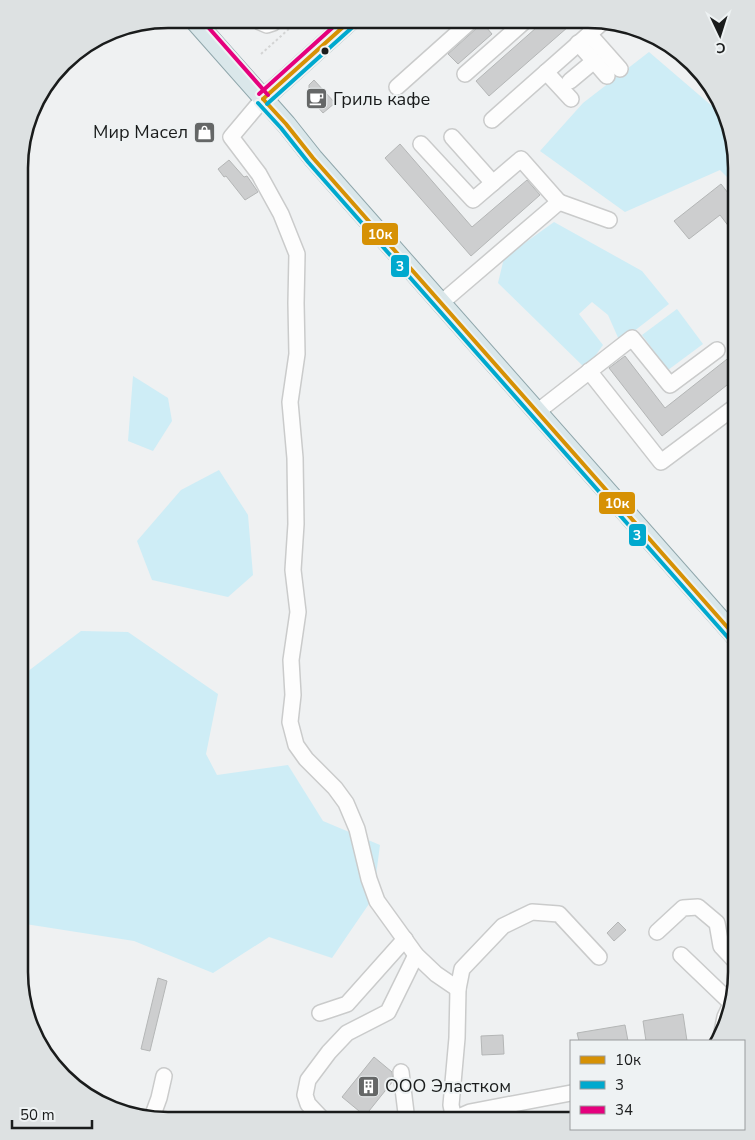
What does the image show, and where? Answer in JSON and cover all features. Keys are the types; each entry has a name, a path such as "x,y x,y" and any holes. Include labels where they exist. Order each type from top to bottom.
{"main road":[{"path":"201,28 286,124 313,158 727,626"},
{"path":"263,99 342,28"}],"lane":[{"path":"397,87 463,28"},
{"path":"465,74 517,28"},
{"path":"492,120 596,28"},
{"path":"584,39 613,72 594,61 584,39"},
{"path":"570,81 594,61"},
{"path":"546,72 570,99"},
{"path":"263,99 231,137 259,174 281,214 297,254 298,354 290,402 295,458 296,524 293,570 298,612 291,660 293,695 290,722 296,745 306,759 335,788 346,803 357,829 369,879 377,901 416,955 436,974 458,989"},
{"path":"452,137 493,183"},
{"path":"421,144 473,200 521,158 559,202 609,220"},
{"path":"442,303 559,202"},
{"path":"537,412 632,338 670,385 717,350"},
{"path":"589,371 661,462 728,412"},
{"path":"656,932 683,908 698,907 717,923 721,946 727,952"},
{"path":"452,1112 458,989 462,969 503,926 532,912 559,914 599,956"},
{"path":"320,1013 347,1004 405,939"},
{"path":"316,1112 308,1104 305,1095 308,1080 329,1052 347,1033 388,1012 416,955"},
{"path":"681,955 725,996"},
{"path":"401,1072 406,1112"},
{"path":"155,1111 164,1076"},
{"path":"470,1112 570,1093"}],"path":[{"path":"261,54 290,28"}],"shaded area":[{"path":"649,52 714,108 725,140 728,178 720,170 625,212 540,151 583,103"},
{"path":"554,222 642,271 669,304 620,342 608,315 592,302 579,314 603,345 586,369 498,283 504,258"},
{"path":"677,309 703,344 668,370 642,335"},
{"path":"133,376 168,398 172,421 153,451 128,441"},
{"path":"219,470 248,515 253,575 228,597 152,580 137,541 181,490"},
{"path":"81,631 128,632 218,694 206,754 217,775 288,765 323,821 380,845 373,898 332,958 269,937 213,973 134,941 28,924 28,671"}],"building":[{"path":"477,28 487,28 492,34 458,64 448,54"},
{"path":"536,28 567,28 489,96 476,81"},
{"path":"314,80 335,103 323,113 309,97 309,85"},
{"path":"400,144 472,227 527,180 540,195 471,256 385,158"},
{"path":"229,160 244,177 247,176 258,192 245,200 226,176 224,177 218,169"},
{"path":"721,184 728,193 728,225 720,215 689,239 674,221"},
{"path":"625,356 665,408 728,358 728,384 662,436 609,368"},
{"path":"618,922 626,930 614,941 607,933"},
{"path":"158,978 167,981 150,1051 141,1049"},
{"path":"683,1014 687,1040 646,1040 643,1021"},
{"path":"625,1025 628,1040 579,1040 577,1033"},
{"path":"503,1035 504,1054 482,1055 481,1036"},
{"name":"ООО Эластком","path":"374,1057 392,1072 393,1081 368,1112 360,1112 342,1097"}],"transit line":[{"name":"34","path":"209,28 268,95"},
{"name":"34","path":"259,94 332,28"},
{"name":"10к","path":"263,99 342,28"},
{"name":"3","path":"267,104 352,28"},
{"name":"10к","path":"263,99 727,627"},
{"name":"3","path":"258,103 727,637"}],"place":[{"name":"Гриль кафе","path":"317,99"},
{"name":"Мир Масел","path":"204,132"},
{"name":"ООО Эластком","path":"369,1086"}]}
